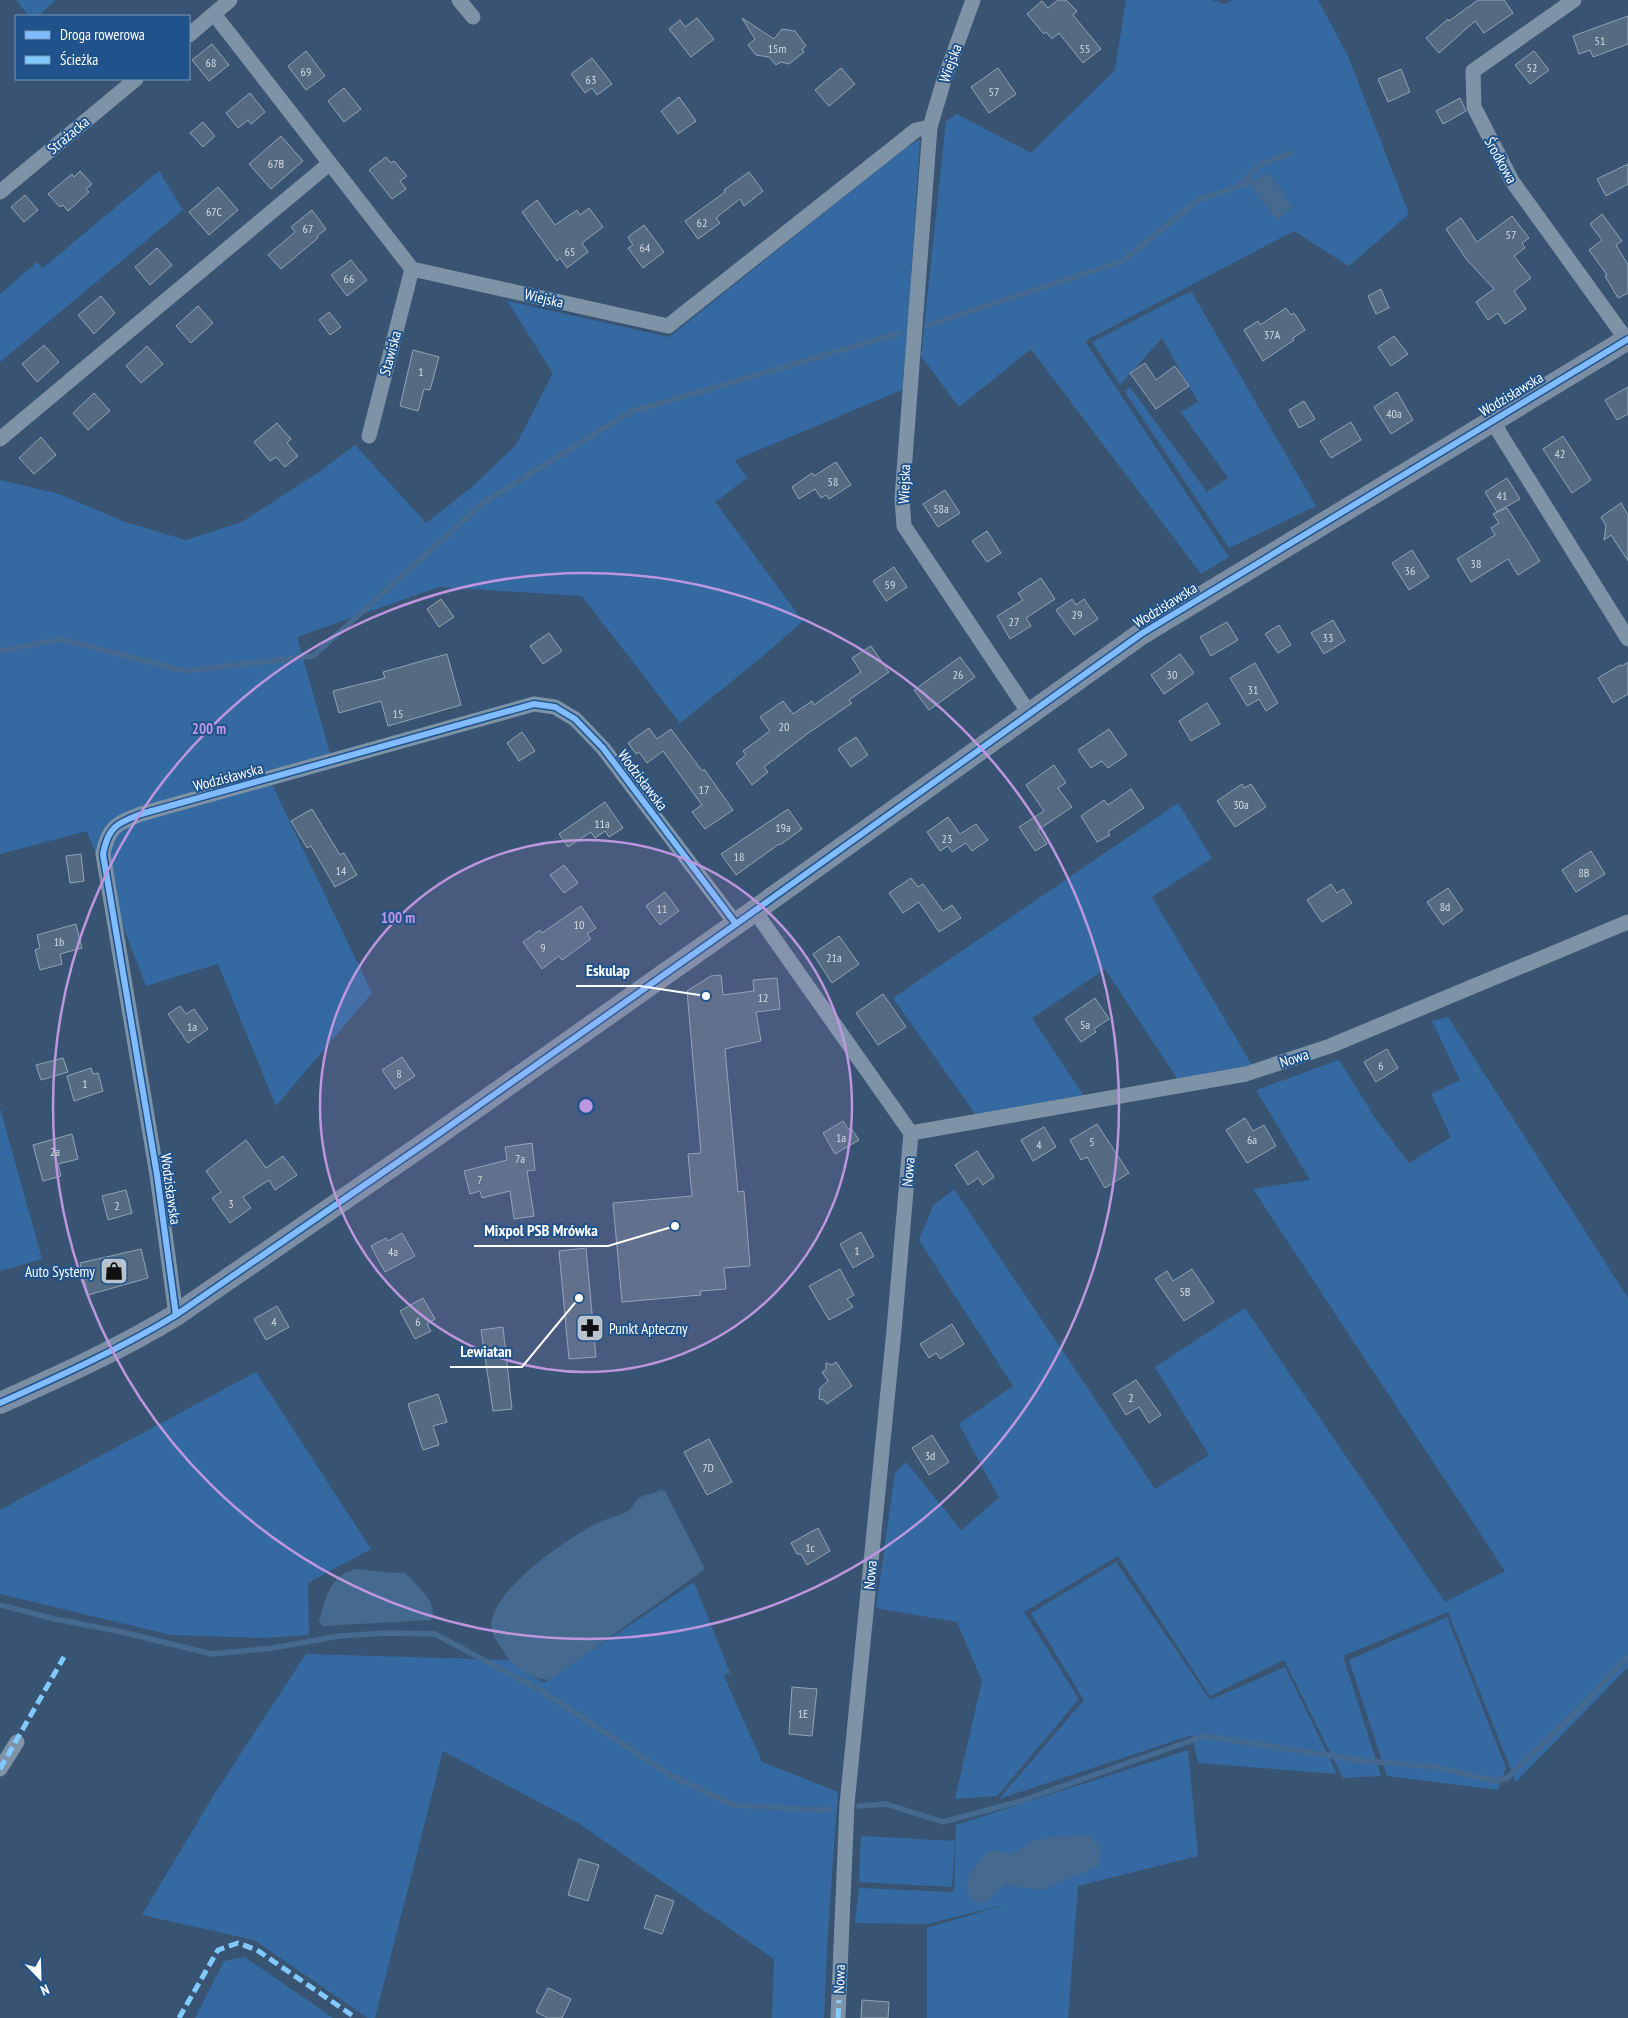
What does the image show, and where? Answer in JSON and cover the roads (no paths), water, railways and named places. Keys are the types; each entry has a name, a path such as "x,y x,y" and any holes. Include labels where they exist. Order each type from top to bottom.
{"street":[{"path":"190,34 230,0"},
{"path":"459,0 473,17"},
{"name":"Wiejska","path":"973,0 944,80 930,127 902,498 904,526 1029,713"},
{"name":"Środkowa","path":"1574,0 1473,70 1474,107 1512,181 1627,339"},
{"path":"214,14 412,269"},
{"name":"Strażacka","path":"0,192 135,80"},
{"name":"Wiejska","path":"412,269 668,326 916,130 930,127"},
{"path":"0,439 330,163"},
{"name":"Stawiska","path":"369,436 412,269"},
{"name":"Wodzisławska","path":"0,1403 95,1360 140,1337 176,1315 411,1153 736,924 1141,634 1627,339"},
{"path":"1494,418 1499,432 1628,639"},
{"name":"Wodzisławska","path":"176,1315 157,1175 103,854 106,838 118,822 534,704 555,707 575,719 603,748 736,924"},
{"path":"754,910 911,1133"},
{"name":"Nowa","path":"838,2018 847,1804 894,1330 911,1133 1246,1074 1330,1046 1628,922"},
{"path":"0,1769 17,1742"}],"waterway":[{"path":"1241,184 1260,165 1291,153"},
{"path":"929,325 1123,261 1199,199 1259,180"},
{"path":"0,651 61,639 184,671 313,656 483,503 630,412 900,333"},
{"path":"0,1605 212,1654 273,1648 339,1636 386,1633 435,1634 540,1690 670,1775 733,1805 829,1809"},
{"path":"859,1806 886,1804 943,1822 1021,1801 1204,1736 1365,1761 1436,1767 1495,1781 1507,1778 1582,1706 1628,1656"}],"place":[{"name":"Eskulap","path":"706,996"},
{"name":"Mixpol PSB Mrówka","path":"675,1226"},
{"name":"Auto Systemy","path":"114,1271"},
{"name":"Lewiatan","path":"579,1298"},
{"name":"Punkt Apteczny","path":"590,1328"}]}
